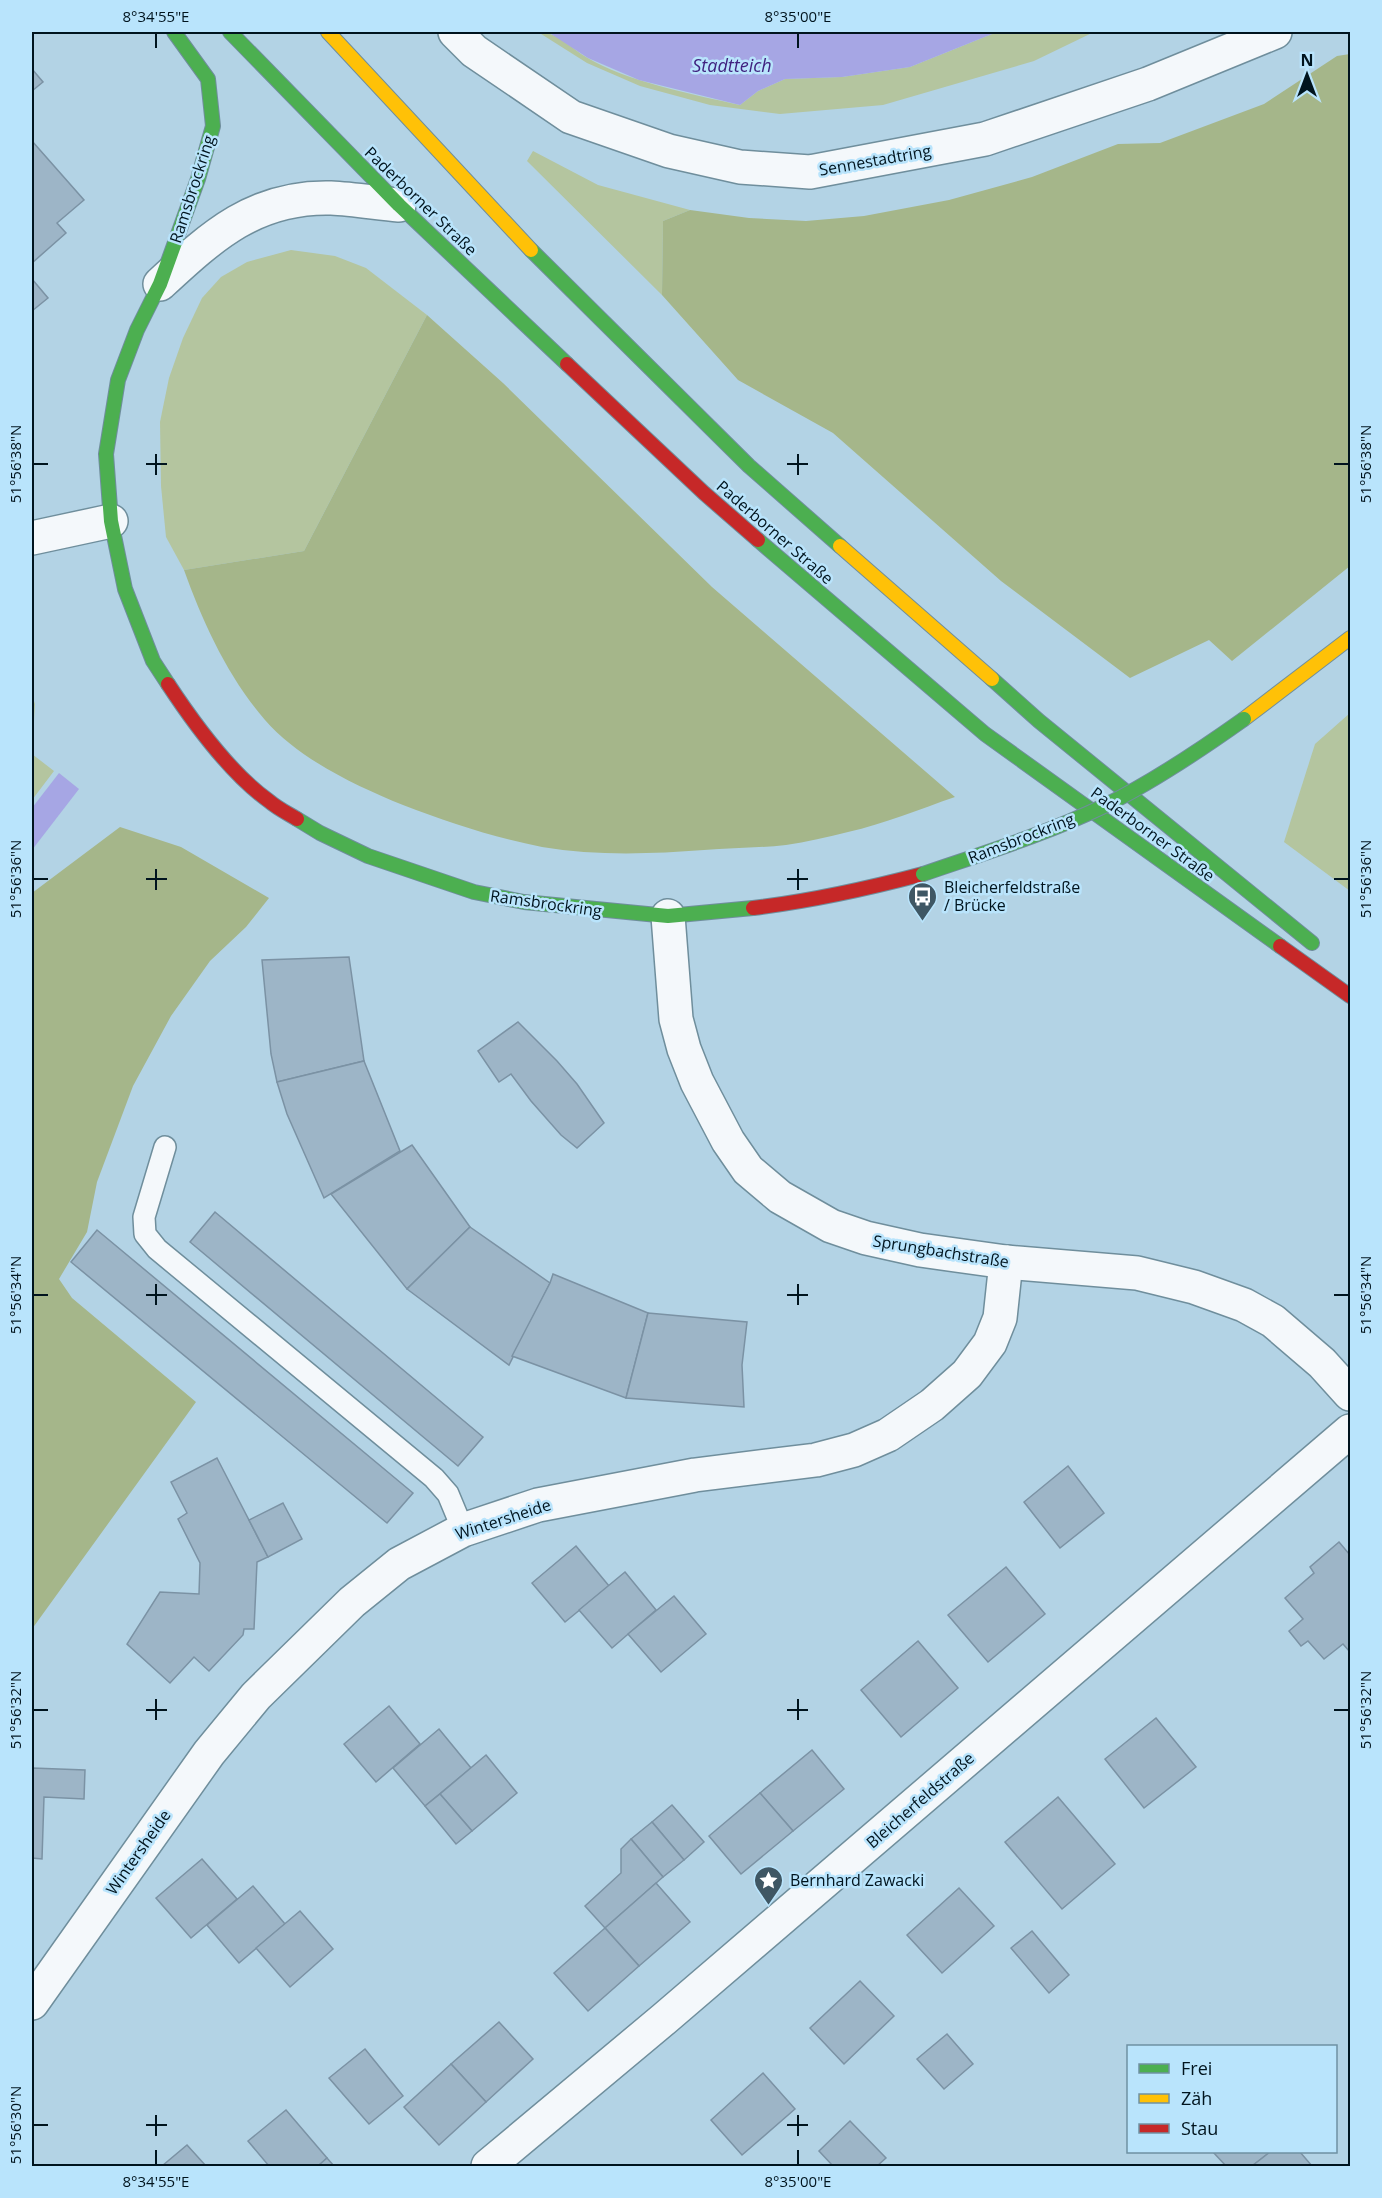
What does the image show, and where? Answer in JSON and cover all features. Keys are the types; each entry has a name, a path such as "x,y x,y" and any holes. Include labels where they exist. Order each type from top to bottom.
{"main road":[{"name":"Ramsbrockring","path":"174,32 208,79 213,126 198,179 160,284 137,330 118,381 106,454 111,521 125,589 153,661 184,709 238,774 268,801 320,833 368,856 474,892 524,902 573,908 668,916 801,902 856,892 923,874 1004,846 1102,807 1194,754 1314,668 1350,638"},
{"name":"Paderborner Straße","path":"230,32 399,205 704,493 985,734 1350,996"},
{"name":"Paderborner Straße","path":"328,32 513,233 749,466 1039,721 1323,952"}],"street":[{"name":"Sennestadtring","path":"455,32 474,51 571,117 669,151 740,167 810,172 985,139 1148,84 1275,32"},
{"name":"Ramsbrockring","path":"160,284 208,240 253,212 286,202 329,198 399,205"},
{"path":"32,537 111,521"},
{"name":"Sprungbachstraße","path":"668,916 676,1020 697,1082 728,1141 748,1170 780,1197 831,1226 866,1238 920,1250 1006,1262 1137,1273 1194,1287 1244,1305 1273,1321 1322,1363 1350,1394"},
{"name":"Wintersheide","path":"32,2003 209,1753 256,1696 352,1602 399,1564 463,1530 538,1505 695,1475 816,1460 854,1450 888,1435 932,1405 967,1374 990,1343 1000,1318 1006,1262"},
{"name":"Bleicherfeldstraße","path":"488,2166 664,2019 1350,1431"}],"lane":[{"path":"165,1147 144,1217 145,1234 157,1249 434,1478 448,1494 463,1530"}],"green space":[{"path":"538,32 557,37 586,57 621,74 681,92 740,105 758,91 785,79 842,77 910,67 997,32 1094,32 1034,61 883,105 780,114 710,105 640,86 587,63"},
{"path":"1350,54 1350,566 1232,661 1209,640 1130,678 1001,581 833,433 738,380 662,295 663,221 690,210 749,218 806,221 864,216 949,200 1032,177 1118,144 1160,143 1264,104 1337,56"},
{"path":"533,151 598,185 690,210 663,221 662,295 527,161"},
{"path":"291,250 335,256 366,268 427,315 304,551 184,570 166,537 161,486 160,422 169,378 183,338 202,298 221,277 247,262"},
{"path":"427,315 503,383 712,587 955,797 861,829 786,845 643,853 582,852 542,847 507,839 403,805 329,770 279,734 265,720 228,668 199,610 184,570 304,551"},
{"path":"32,695 35,704 32,754"},
{"path":"1350,713 1350,891 1284,842 1315,744"},
{"path":"32,754 54,771 32,800"},
{"path":"120,827 181,847 269,898 246,927 210,961 171,1016 133,1086 97,1182 87,1232 59,1279 72,1298 196,1402 32,1629 32,893"}],"water":[{"name":"Stadtteich","path":"548,32 997,32 910,67 842,77 785,79 758,91 740,105 639,80 588,58"},
{"path":"59,773 79,789 32,850 32,808"}],"building":[{"path":"32,69 43,82 32,91"},
{"path":"32,141 84,200 57,223 66,233 32,263"},
{"path":"32,279 48,298 32,311"},
{"path":"349,957 364,1061 277,1082 271,1054 262,960"},
{"path":"518,1022 577,1084 604,1123 577,1148 561,1135 511,1074 499,1082 478,1051"},
{"path":"364,1061 400,1151 324,1198 287,1114 277,1082"},
{"path":"412,1145 470,1227 407,1289 331,1194"},
{"path":"215,1212 483,1437 458,1466 190,1242"},
{"path":"470,1227 550,1283 509,1365 407,1289"},
{"path":"97,1230 413,1493 387,1523 71,1262"},
{"path":"553,1274 648,1313 626,1398 512,1356"},
{"path":"648,1313 747,1322 742,1365 744,1407 626,1398"},
{"path":"217,1458 268,1557 257,1562 254,1629 244,1629 243,1635 209,1671 194,1657 170,1683 127,1644 160,1592 199,1594 200,1563 178,1519 187,1513 171,1482"},
{"path":"1068,1466 1104,1513 1060,1548 1024,1502"},
{"path":"283,1503 302,1539 268,1557 249,1520"},
{"path":"1339,1542 1350,1555 1350,1652 1343,1644 1324,1659 1308,1641 1301,1646 1289,1631 1303,1619 1285,1598 1314,1573 1310,1567"},
{"path":"576,1546 609,1586 565,1622 532,1583"},
{"path":"1006,1567 1045,1614 988,1662 948,1615"},
{"path":"625,1572 656,1610 612,1648 579,1610"},
{"path":"674,1596 706,1634 661,1672 628,1634"},
{"path":"918,1641 958,1688 901,1737 861,1690"},
{"path":"389,1706 420,1744 376,1782 344,1744"},
{"path":"1156,1718 1196,1767 1144,1808 1105,1759"},
{"path":"439,1729 471,1768 425,1806 393,1768"},
{"path":"812,1750 844,1789 793,1831 760,1793"},
{"path":"486,1755 517,1793 472,1831 440,1794"},
{"path":"32,1768 85,1770 84,1799 44,1797 42,1859 32,1858"},
{"path":"760,1793 793,1831 741,1874 709,1836"},
{"path":"440,1794 472,1831 456,1844 425,1806"},
{"path":"1058,1797 1115,1864 1062,1909 1005,1842"},
{"path":"672,1805 704,1842 684,1860 652,1822"},
{"path":"652,1822 684,1860 663,1877 631,1839"},
{"path":"631,1839 663,1877 605,1928 585,1906 621,1873 621,1849"},
{"path":"202,1859 237,1899 191,1938 156,1898"},
{"path":"656,1883 690,1922 639,1966 605,1928"},
{"path":"253,1886 285,1924 239,1963 207,1925"},
{"path":"959,1888 994,1926 942,1973 907,1935"},
{"path":"300,1911 333,1949 290,1987 256,1948"},
{"path":"605,1928 639,1966 588,2011 554,1973"},
{"path":"1032,1931 1069,1975 1049,1993 1011,1948"},
{"path":"860,1981 894,2016 844,2064 810,2028"},
{"path":"499,2022 533,2059 486,2102 451,2064"},
{"path":"947,2034 973,2064 944,2089 917,2059"},
{"path":"365,2049 403,2096 369,2124 329,2078"},
{"path":"451,2064 486,2102 439,2145 404,2107"},
{"path":"763,2073 795,2109 742,2155 711,2120"},
{"path":"286,2110 327,2158 318,2166 269,2166 248,2141"},
{"path":"850,2121 886,2158 877,2166 833,2166 819,2151"},
{"path":"187,2145 206,2166 162,2166"},
{"path":"1214,2153 1269,2153 1252,2166 1226,2166"},
{"path":"1269,2153 1301,2153 1312,2166 1252,2166"},
{"path":"327,2158 334,2166 318,2166"}],"traffic: fast":[{"path":"168,684 153,661 125,589 111,521 106,454 118,380 137,330 160,284 198,179 213,126 208,79 174,32"},
{"path":"230,32 399,205 567,364"},
{"path":"531,250 749,466 840,546"},
{"path":"758,540 985,734 1280,946"},
{"path":"992,679 1039,721 1312,943"},
{"path":"923,874 992,851 1104,806 1176,766 1244,719"},
{"path":"297,819 368,856 474,892 524,902 668,916 753,908"}],"traffic: slow":[{"path":"328,32 531,250"},
{"path":"840,546 992,679"},
{"path":"1244,719 1350,638"}],"traffic: jam":[{"path":"567,364 704,493 758,540"},
{"path":"168,684 201,731 241,777 272,804 297,819"},
{"path":"753,908 839,894 923,874"},
{"path":"1280,946 1350,996"}],"place":[{"name":"Bleicherfeldstraße / Brücke","path":"923,922"},
{"name":"Bernhard Zawacki","path":"769,1906"}]}
